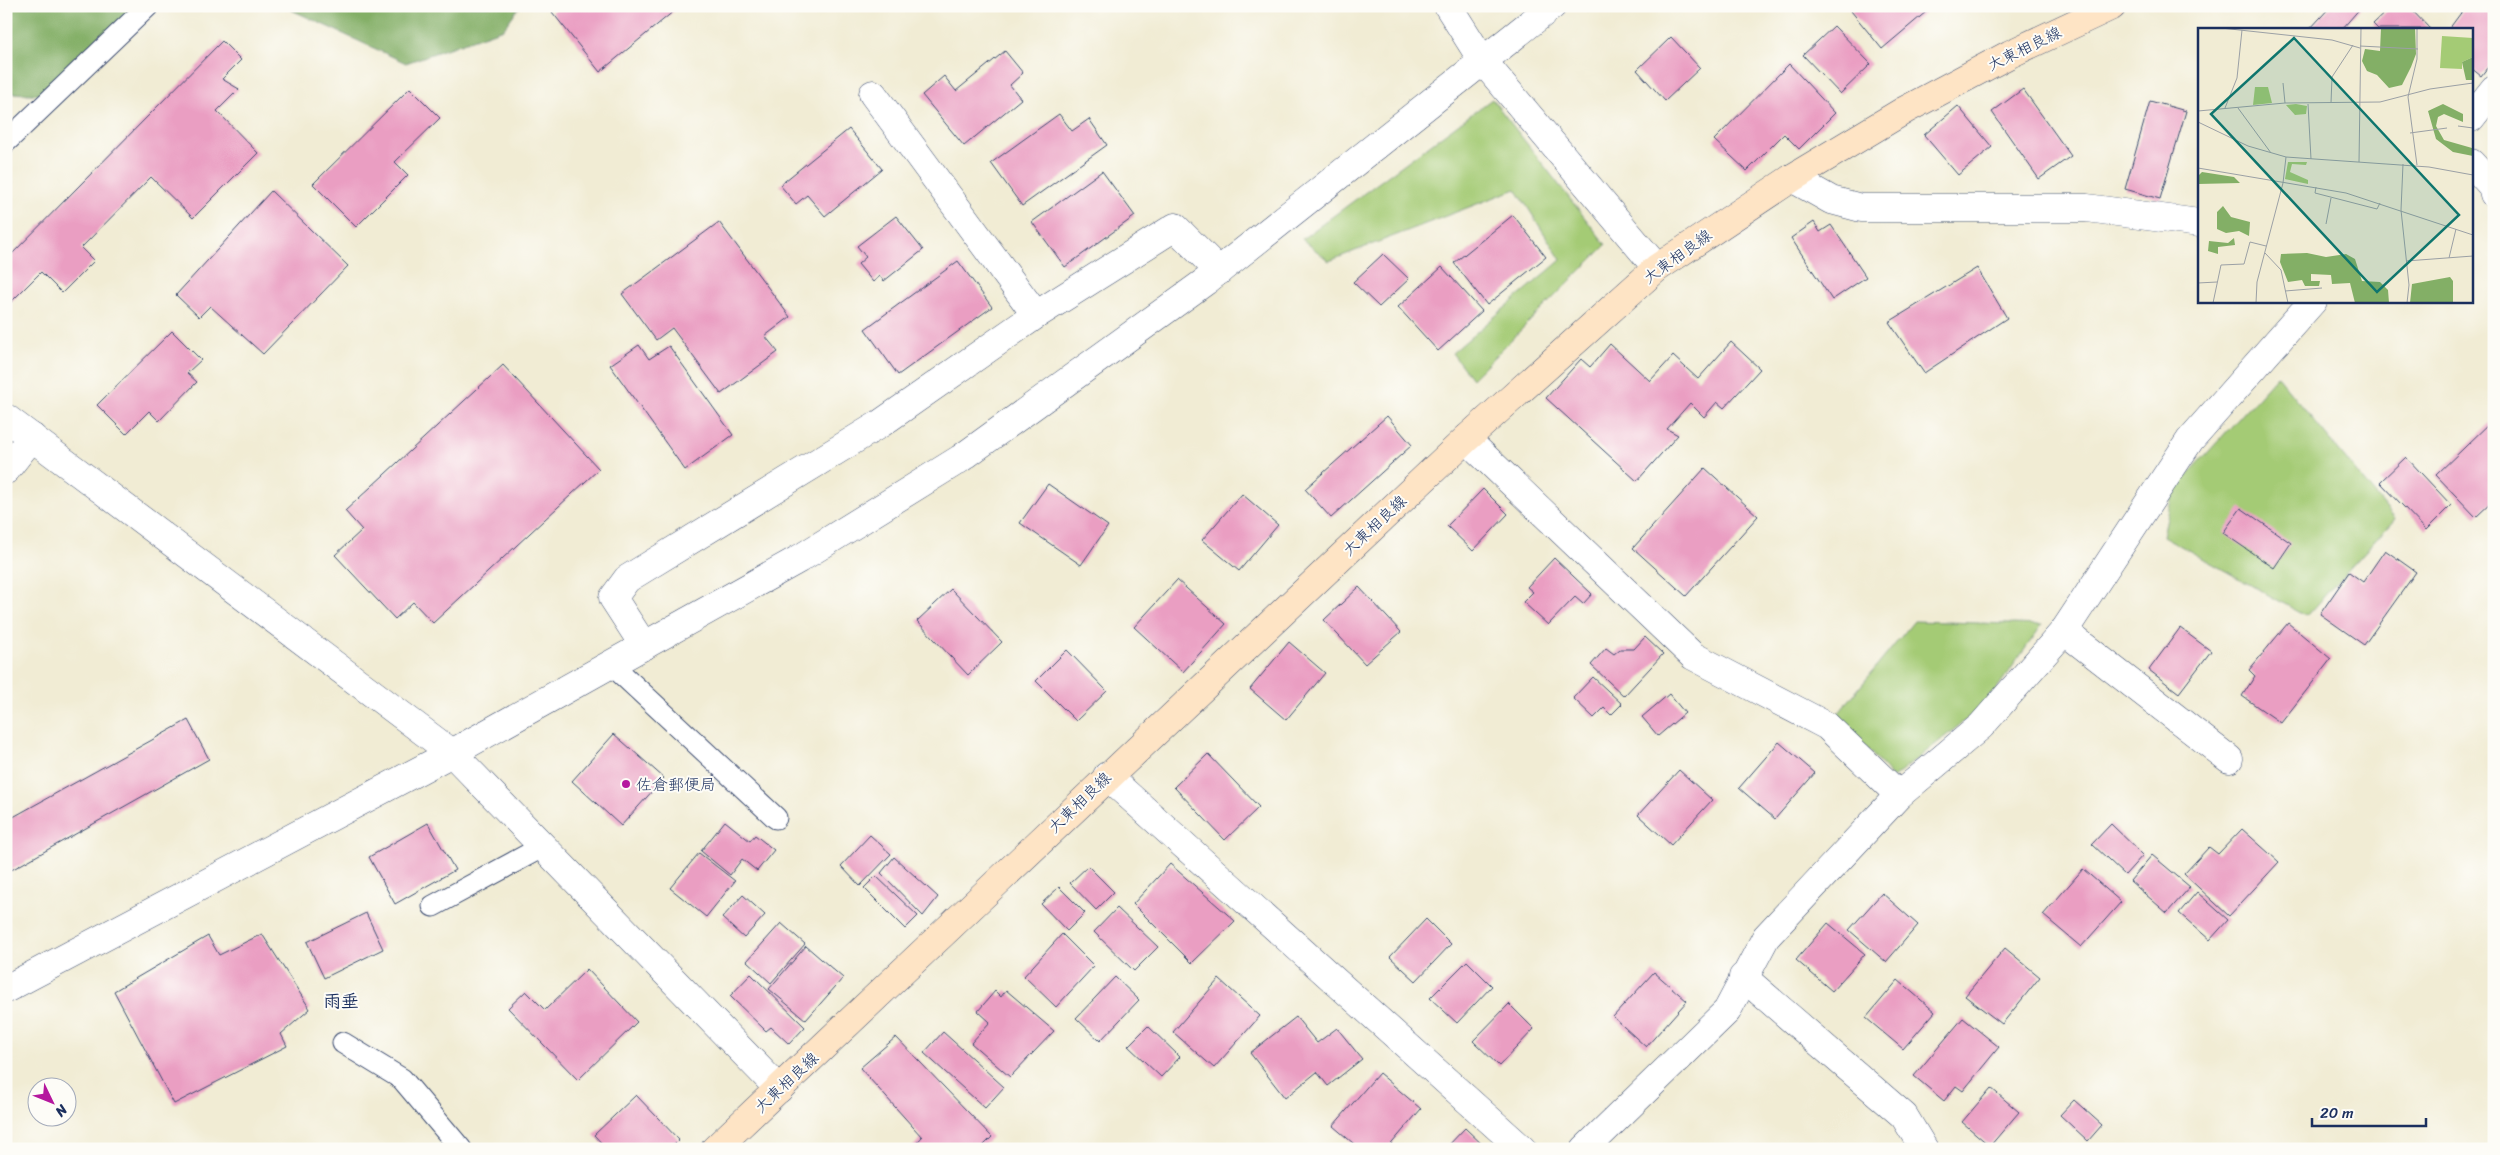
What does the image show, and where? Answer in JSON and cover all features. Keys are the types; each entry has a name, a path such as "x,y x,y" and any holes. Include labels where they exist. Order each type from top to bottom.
{"main road":[{"name":"大東相良線","path":"715,1149 1107,776 1466,439 1657,268 1792,178 1905,110 2010,54 2112,6"}],"street":[{"path":"1448,6 1482,60 1657,268"},
{"path":"6,989 452,753 799,560 960,459 1219,271 1552,6"},
{"path":"2472,117 2494,89"},
{"path":"872,94 1036,315"},
{"path":"2472,164 2492,186 2494,194"},
{"path":"1792,178 1831,200 1861,208 2087,208 2198,223"},
{"path":"644,646 613,598 627,579 880,424 1036,315 1175,227 1219,271"},
{"path":"1585,1149 1727,1011 1743,977 1766,937 1899,795 1981,726 2064,631 2190,440 2312,302"},
{"path":"6,418 452,753 779,1089"},
{"path":"6,470 32,437"},
{"path":"1466,439 1694,656 1827,726 1899,795"},
{"path":"2064,631 2229,759"},
{"path":"1107,776 1522,1149"},
{"path":"1743,977 1904,1116 1924,1149"}],"lane":[{"path":"6,142 148,6"},
{"path":"611,664 776,818"},
{"path":"433,906 542,847"},
{"path":"343,1043 402,1079 461,1149"}],"green space":[{"path":"6,6 147,6 54,95 6,93"},
{"path":"283,6 520,6 503,29 406,63"},
{"path":"1492,99 1606,245 1472,379 1452,353 1561,260 1516,189 1329,261 1302,239"},
{"path":"2277,376 2395,519 2306,616 2163,536 2173,491"},
{"path":"1914,621 2042,625 1986,704 1893,778 1837,715"}],"building":[{"path":"560,6 680,6 600,72 552,12"},
{"path":"1856,6 1933,6 1882,49 1851,11"},
{"path":"2331,6 2362,6 2343,28 2311,28"},
{"path":"2392,6 2408,6 2429,28 2377,28 2373,24"},
{"path":"2466,6 2494,6 2494,59 2481,76 2472,69 2472,28 2450,28"},
{"path":"1834,26 1871,64 1840,94 1803,55"},
{"path":"1671,37 1700,68 1665,101 1637,70"},
{"path":"222,41 241,60 222,79 239,89 217,111 258,153 193,218 151,177 81,248 94,261 62,293 41,272 6,307 6,260"},
{"path":"1005,51 1023,73 1010,85 1021,99 964,146 922,95 944,76 956,91"},
{"path":"1789,64 1835,113 1799,149 1784,134 1747,171 1714,140"},
{"path":"410,88 440,118 395,162 408,175 356,227 313,184"},
{"path":"2023,89 2071,156 2039,179 1992,112"},
{"path":"2150,101 2186,111 2160,199 2125,189"},
{"path":"1958,106 1992,147 1958,175 1924,135"},
{"path":"1059,114 1072,131 1089,119 1107,145 1022,206 991,163"},
{"path":"849,129 882,169 825,216 807,195 796,204 780,185"},
{"path":"1102,171 1135,216 1065,267 1032,222"},
{"path":"271,191 348,266 263,354 210,306 199,317 176,295"},
{"path":"1513,215 1546,257 1487,305 1454,263"},
{"path":"896,216 923,250 884,281 880,276 873,282 858,264 866,257 857,246"},
{"path":"719,222 790,317 765,336 778,352 721,394 672,328 656,340 622,294"},
{"path":"1814,222 1820,232 1831,225 1866,277 1832,300 1791,238"},
{"path":"1383,254 1409,279 1379,307 1353,282"},
{"path":"958,261 992,307 898,375 865,329"},
{"path":"1442,267 1482,311 1438,351 1398,307"},
{"path":"1977,268 2007,318 1924,373 1889,322"},
{"path":"172,331 201,360 187,373 197,382 159,421 149,411 126,434 97,405"},
{"path":"1731,342 1760,369 1724,408 1717,402 1704,417 1690,403 1667,429 1678,435 1637,481 1546,398 1581,359 1590,367 1610,344 1650,381 1673,356 1698,379"},
{"path":"639,345 649,359 669,346 733,435 685,470 610,365"},
{"path":"503,365 599,469 433,623 413,602 395,619 335,555 362,530 345,511"},
{"path":"1387,416 1412,445 1331,518 1305,489"},
{"path":"2494,419 2494,500 2476,517 2436,475"},
{"path":"2406,457 2451,505 2426,530 2380,482"},
{"path":"1705,468 1758,516 1686,596 1633,548"},
{"path":"1048,484 1108,526 1081,565 1020,523"},
{"path":"1483,489 1508,514 1473,551 1447,526"},
{"path":"1242,494 1278,525 1239,571 1202,540"},
{"path":"2241,508 2291,543 2274,568 2223,533"},
{"path":"2385,550 2416,572 2364,645 2320,614 2349,572 2363,582"},
{"path":"1554,558 1592,594 1583,604 1575,597 1548,625 1523,602 1533,592 1527,587"},
{"path":"1177,580 1226,624 1183,672 1134,627"},
{"path":"1359,587 1401,632 1365,664 1324,620"},
{"path":"951,589 1002,642 968,675 917,621"},
{"path":"2288,623 2331,659 2281,723 2242,696 2255,676 2249,670"},
{"path":"2180,628 2211,651 2179,693 2149,670"},
{"path":"1645,637 1663,654 1624,696 1591,665 1606,648 1614,654 1620,649 1634,649"},
{"path":"1289,642 1325,673 1286,720 1250,689"},
{"path":"1067,650 1107,691 1076,721 1036,681"},
{"path":"1593,677 1622,704 1611,715 1604,708 1594,718 1573,698"},
{"path":"1669,694 1685,713 1658,736 1642,717"},
{"path":"188,720 209,759 6,873 6,821"},
{"path":"614,734 664,778 621,826 572,781"},
{"path":"1779,742 1815,773 1775,819 1739,788"},
{"path":"1208,754 1259,807 1225,840 1174,787"},
{"path":"1679,770 1712,800 1671,845 1638,815"},
{"path":"725,821 750,841 755,835 774,850 757,871 742,859 730,875 701,851"},
{"path":"428,823 455,870 395,904 369,857"},
{"path":"2111,824 2143,855 2125,875 2092,844"},
{"path":"2242,829 2279,862 2229,916 2184,874 2209,847 2218,854"},
{"path":"870,835 891,854 860,886 841,866"},
{"path":"699,853 735,881 706,917 670,888"},
{"path":"2152,855 2190,887 2167,913 2130,881"},
{"path":"894,857 938,897 923,916 881,873"},
{"path":"1170,864 1235,921 1192,963 1133,904"},
{"path":"1088,866 1114,892 1096,910 1070,883"},
{"path":"2083,869 2121,902 2081,947 2043,915"},
{"path":"876,876 918,916 905,929 864,888"},
{"path":"1059,887 1085,913 1067,931 1041,904"},
{"path":"2197,892 2228,920 2210,940 2179,913"},
{"path":"1882,893 1918,925 1886,962 1849,930"},
{"path":"743,895 765,915 744,938 722,918"},
{"path":"1117,908 1158,947 1134,971 1094,932"},
{"path":"366,913 383,949 324,978 307,942"},
{"path":"1426,919 1451,944 1416,981 1390,957"},
{"path":"781,923 805,944 771,983 747,961"},
{"path":"1828,923 1865,954 1832,991 1796,960"},
{"path":"262,934 310,1009 281,1034 287,1046 174,1104 114,991 208,936 219,955"},
{"path":"1062,934 1094,966 1056,1007 1024,976"},
{"path":"806,946 843,978 806,1020 769,989"},
{"path":"2005,948 2040,977 2002,1024 1965,996"},
{"path":"1467,961 1492,986 1457,1023 1430,998"},
{"path":"587,969 637,1022 578,1080 508,1008 526,991 545,1010"},
{"path":"1654,972 1687,1001 1646,1047 1613,1017"},
{"path":"751,974 805,1027 789,1044 771,1027 766,1031 730,996"},
{"path":"1115,977 1139,1000 1100,1041 1076,1018"},
{"path":"1219,979 1260,1016 1214,1068 1173,1032"},
{"path":"1898,980 1935,1012 1903,1049 1866,1018"},
{"path":"1006,990 1054,1031 1010,1077 971,1043 990,1022 978,1011 995,991 1001,997"},
{"path":"1509,1004 1534,1029 1499,1066 1473,1041"},
{"path":"1296,1017 1317,1043 1337,1028 1362,1059 1328,1086 1317,1072 1285,1098 1250,1053"},
{"path":"1963,1018 1999,1047 1963,1091 1956,1086 1944,1101 1914,1076"},
{"path":"1148,1026 1180,1057 1161,1077 1128,1046"},
{"path":"943,1032 1004,1087 985,1108 924,1053"},
{"path":"896,1037 992,1137 980,1149 911,1149 922,1137 860,1068"},
{"path":"1379,1073 1421,1109 1387,1149 1360,1149 1333,1126"},
{"path":"1991,1088 2019,1112 1990,1146 1962,1122"},
{"path":"636,1095 679,1140 670,1149 607,1149 594,1135"},
{"path":"2074,1100 2102,1125 2088,1141 2060,1115"},
{"path":"1465,1128 1487,1149 1445,1149"}],"place":[{"name":"佐倉郵便局","path":"626,784"}],"district":[{"name":"雨垂","path":"341,1001"}]}
